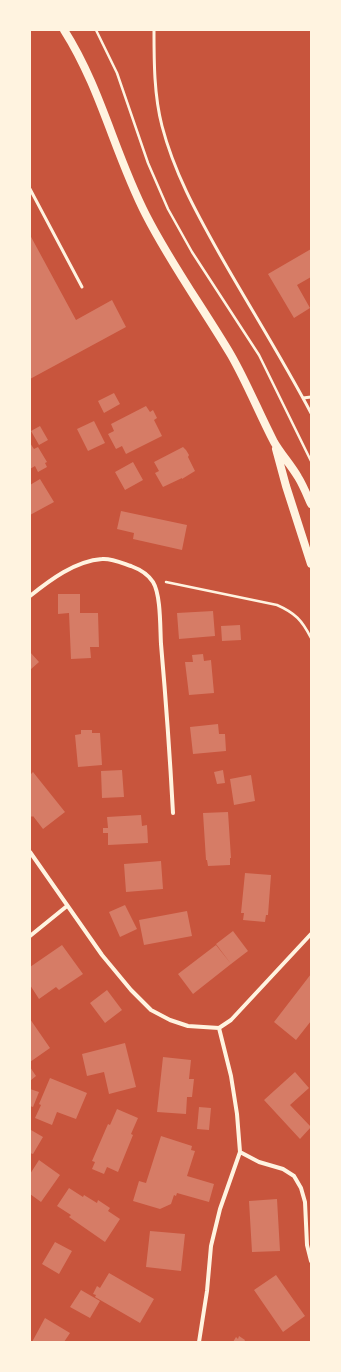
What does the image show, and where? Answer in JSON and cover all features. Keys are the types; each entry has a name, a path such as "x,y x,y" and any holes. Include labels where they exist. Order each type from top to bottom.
{"main road":[{"path":"64,30 83,63 93,85 126,172 146,216 173,263 232,357 275,442 299,478 311,504"},
{"path":"275,442 286,486 311,564"}],"street":[{"path":"30,596 71,568 87,562 103,559 123,563 138,569 153,582 157,596 161,628 173,813"},
{"path":"30,852 102,955 131,990 151,1010 170,1020 188,1026 219,1028 231,1020 311,934"},
{"path":"30,936 67,906"},
{"path":"199,1342 207,1291 211,1246 220,1209 240,1152 237,1114 231,1076 219,1028"},
{"path":"240,1152 259,1162 283,1169 294,1176 301,1188 305,1202 307,1246 311,1261"}],"lane":[{"path":"154,30 157,100 161,125 180,179 208,234 311,412"},
{"path":"30,189 82,286"},
{"path":"303,398 311,397"}],"path":[{"path":"96,30 117,73 148,163 168,208 192,252 259,355 311,461"},
{"path":"153,582 166,582 277,606 295,615 302,621 311,638"}],"building":[{"path":"30,235 76,320 112,300 126,327 30,379"},
{"path":"311,249 311,277 297,285 310,308 294,318 268,274"},
{"path":"114,393 120,404 104,413 98,401"},
{"path":"146,406 150,412 153,410 157,418 154,420 162,436 126,454 122,446 116,449 108,434 114,431 111,424"},
{"path":"94,421 105,443 88,451 77,429"},
{"path":"40,426 48,440 39,445 31,431"},
{"path":"30,443 34,449 38,447 47,462 45,463 47,467 38,472 35,466 30,469"},
{"path":"183,447 189,455 188,457 195,471 182,479 163,487 155,473 159,471 154,462"},
{"path":"133,462 143,480 125,490 115,472"},
{"path":"40,479 54,502 30,515 30,485"},
{"path":"121,511 187,525 182,550 133,539 134,533 117,529"},
{"path":"58,594 80,594 80,613 98,613 99,647 90,647 91,658 71,659 69,613 58,614"},
{"path":"213,611 215,636 179,639 177,613"},
{"path":"240,625 241,640 222,641 221,626"},
{"path":"30,652 39,662 30,670"},
{"path":"203,654 204,661 211,660 214,693 189,695 185,662 193,662 192,655"},
{"path":"218,724 219,734 225,734 226,751 193,754 190,727"},
{"path":"81,730 92,730 92,733 100,733 102,765 78,767 75,735 81,734"},
{"path":"122,770 124,797 102,798 101,771"},
{"path":"223,770 225,783 217,784 214,772"},
{"path":"33,772 65,812 43,829 33,816 32,817 30,815 30,775"},
{"path":"251,775 255,801 234,805 230,779"},
{"path":"228,812 231,858 230,865 208,866 206,860 203,813"},
{"path":"141,815 142,826 147,825 148,843 108,845 108,833 103,833 103,828 108,828 107,817"},
{"path":"161,861 163,889 126,892 124,864"},
{"path":"245,873 271,875 268,915 266,915 265,922 243,920 244,913 241,913"},
{"path":"125,905 137,929 120,937 109,912"},
{"path":"187,911 192,936 144,945 139,920"},
{"path":"233,931 248,951 231,964 216,944"},
{"path":"62,945 83,974 59,990 56,987 39,999 30,985 30,967"},
{"path":"216,945 231,964 193,994 178,974"},
{"path":"311,974 311,1021 296,1040 274,1022"},
{"path":"107,990 122,1010 105,1023 90,1003"},
{"path":"30,1019 50,1048 30,1062"},
{"path":"125,1043 136,1087 109,1094 104,1072 87,1076 82,1054"},
{"path":"163,1057 191,1060 189,1079 194,1079 192,1097 187,1097 186,1114 157,1112"},
{"path":"30,1067 36,1076 30,1081"},
{"path":"295,1072 309,1088 290,1105 311,1127 300,1139 264,1100"},
{"path":"50,1078 87,1093 76,1119 57,1112 52,1125 35,1118"},
{"path":"30,1089 39,1092 33,1107 30,1106"},
{"path":"199,1107 211,1108 209,1130 197,1129"},
{"path":"117,1109 138,1118 131,1134 133,1135 118,1172 107,1167 104,1174 92,1169 95,1162 92,1161 108,1124 110,1125"},
{"path":"31,1130 43,1137 33,1154 30,1153"},
{"path":"161,1136 192,1146 191,1150 195,1151 187,1176 214,1184 209,1202 177,1193 176,1196 174,1195 171,1204 160,1209 133,1201 139,1181 146,1183"},
{"path":"39,1160 60,1175 41,1202 30,1194 30,1174"},
{"path":"69,1188 83,1197 84,1195 97,1203 98,1200 110,1208 108,1211 120,1219 105,1242 69,1217 71,1215 57,1206"},
{"path":"277,1199 280,1251 252,1252 249,1201"},
{"path":"150,1231 185,1234 181,1271 146,1267"},
{"path":"55,1242 72,1251 59,1274 42,1264"},
{"path":"109,1273 154,1299 140,1323 95,1297 96,1295 93,1294 97,1286 100,1288"},
{"path":"276,1275 305,1316 283,1332 254,1290"},
{"path":"81,1290 100,1301 90,1318 70,1307"},
{"path":"45,1318 70,1333 64,1342 32,1342"},
{"path":"239,1336 245,1340 244,1342 233,1342 236,1337 238,1339"}]}
